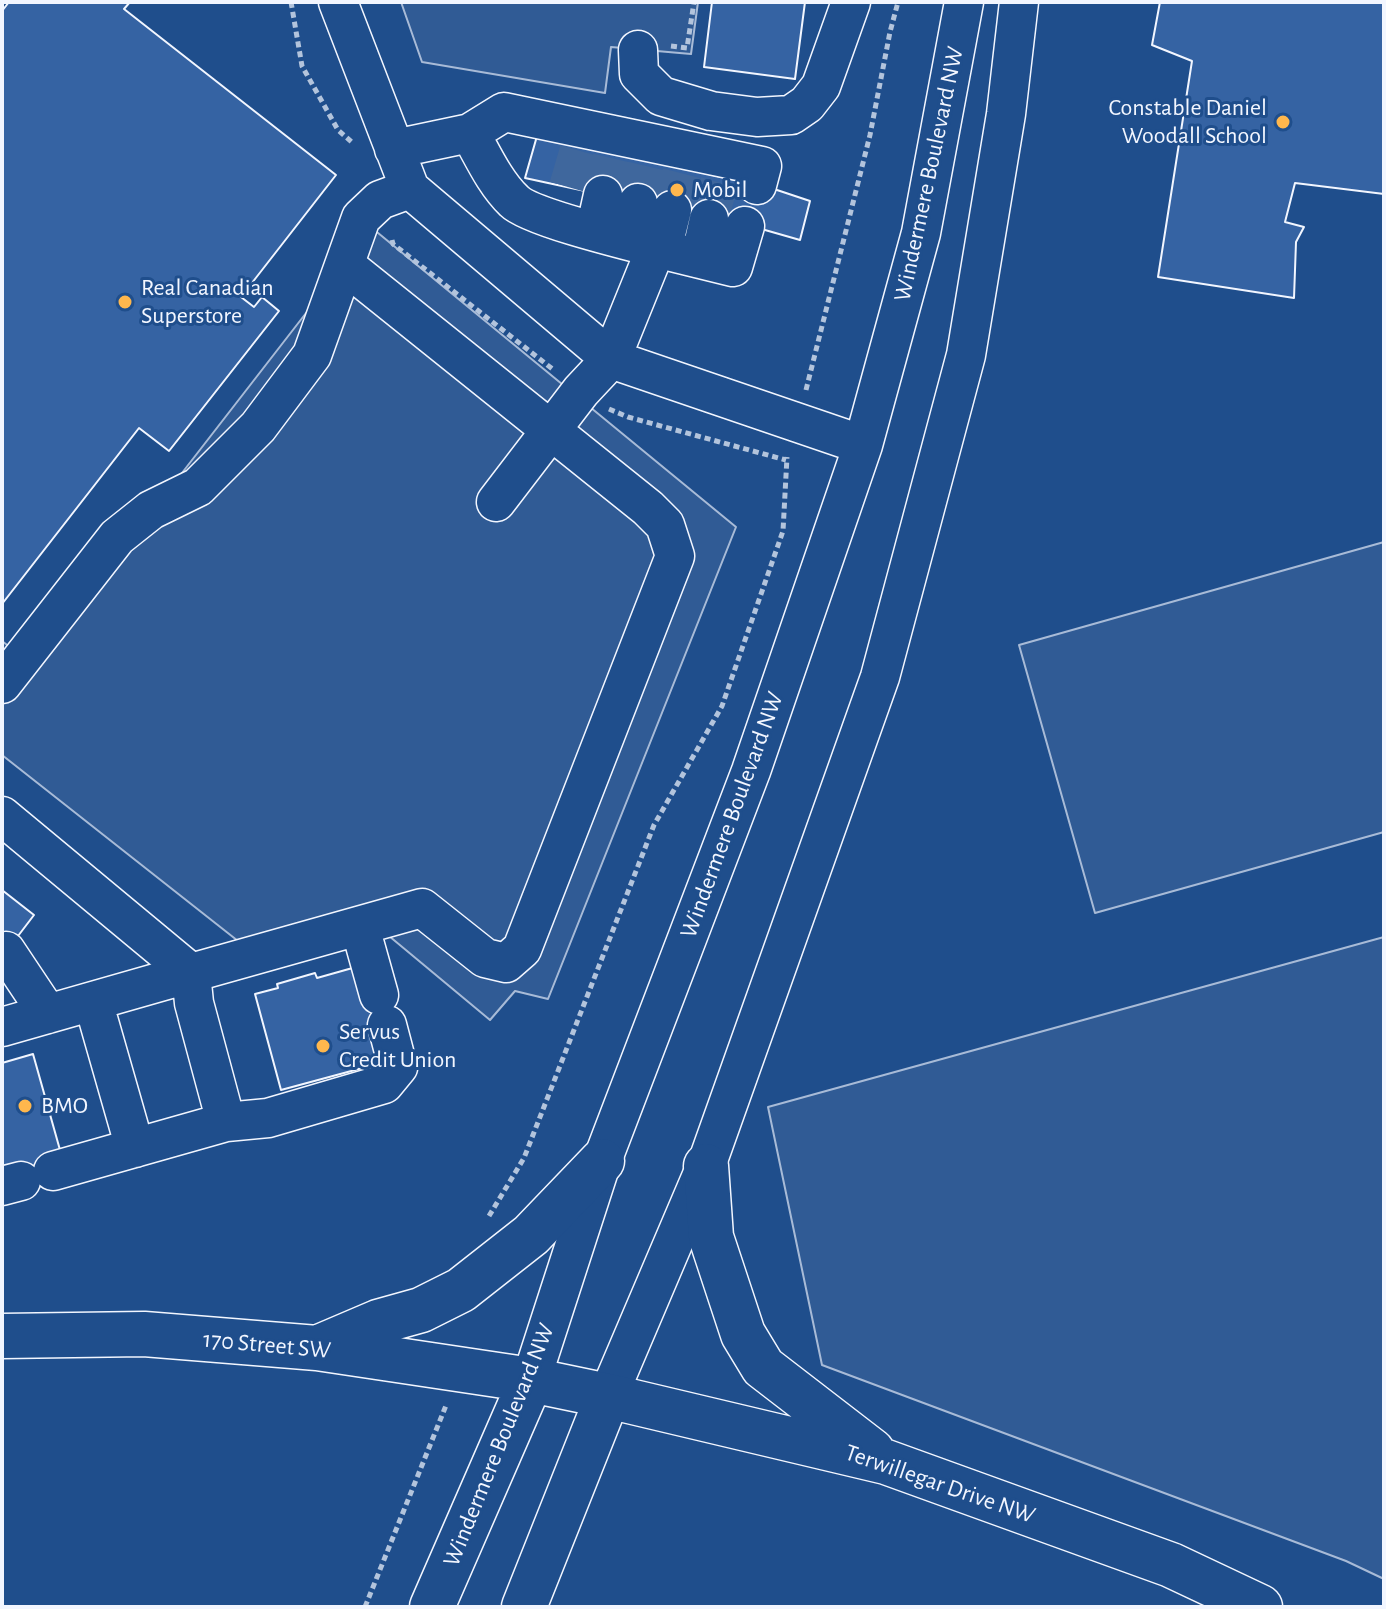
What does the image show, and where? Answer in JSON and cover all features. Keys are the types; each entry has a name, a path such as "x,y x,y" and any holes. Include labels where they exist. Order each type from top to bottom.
{"main road":[{"path":"317,1348 378,1322 421,1310 461,1290 531,1235 602,1161"},
{"path":"706,1166 711,1237 743,1334 756,1356 763,1367 886,1462"},
{"name":"170 Street SW","path":"2,1336 144,1334 317,1348 531,1380"},
{"name":"Terwillegar Drive NW","path":"531,1380 886,1462 1171,1565 1260,1607"},
{"name":"Windermere Boulevard NW","path":"432,1607 531,1380"},
{"path":"524,1607 608,1396"}],"street":[{"path":"338,2 410,189 611,359 863,445"},
{"path":"648,48 639,74 661,96 711,111 757,117 791,115 807,104 821,86 851,2"},
{"name":"Windermere Boulevard NW","path":"531,1380 602,1161 751,771 863,445 921,233 964,2"},
{"path":"608,1396 706,1166 884,662 966,355 1006,114 1019,2"},
{"path":"394,149 470,133 504,112 734,173"},
{"path":"470,133 496,179 516,204 620,220 700,259 733,267 727,222"},
{"path":"2,684 117,537 151,510 198,487 258,427 312,355 361,218 380,200 410,189"},
{"path":"496,502 581,391 611,359 620,220"},
{"path":"2,1027 422,908 485,958 506,963 522,949 675,556 665,525 648,508 345,265"},
{"path":"2,816 191,973 194,1003 226,1122"},
{"path":"25,1179 226,1122 268,1118 384,1084 398,1067 360,927"},
{"path":"6,951 48,1014"},
{"path":"93,1001 135,1148"}],"path":[{"path":"648,48 687,48 694,2"},
{"path":"485,1222 524,1158 654,825 722,706 783,531 786,460 799,424 829,304 898,2"},
{"path":"365,1607 444,1410 466,1370"}],"shaded area":[{"path":"401,2 698,2 691,54 611,47 605,93 422,62"},
{"path":"372,228 736,527 548,999 515,991 490,1020 383,931 271,967 2,755 2,641 33,665"},
{"path":"1384,542 1384,832 1095,913 1019,645"},
{"path":"1384,937 1384,1579 1346,1561 822,1365 768,1107"}],"building":[{"name":"Real Canadian Superstore","path":"9,2 130,2 124,9 336,175 241,297 254,307 262,297 279,311 169,451 139,428 2,604 2,11"},
{"path":"712,2 805,2 795,79 704,67"},
{"name":"Constable Daniel Woodall School","path":"1160,2 1384,2 1384,194 1295,183 1285,222 1304,227 1296,242 1294,298 1158,277 1192,61 1152,45"},
{"name":"Mobil","path":"537,136 771,188 810,201 800,240 525,178"},
{"path":"2,890 34,915 2,957"},
{"name":"Servus Credit Union","path":"356,967 389,992 397,1022 381,1063 281,1090 255,994 315,973 317,978"},
{"name":"BMO","path":"33,1054 60,1150 54,1175 2,1169 2,1063"}],"tunnel":[{"path":"568,187 580,146"},
{"path":"603,195 613,153"},
{"path":"638,203 648,161"},
{"path":"672,210 683,168"},
{"path":"709,219 721,177"}],"place":[{"name":"Constable Daniel Woodall School","path":"1283,122"},
{"name":"Mobil","path":"677,190"},
{"name":"Real Canadian Superstore","path":"125,302"},
{"name":"Servus Credit Union","path":"323,1046"},
{"name":"BMO","path":"25,1106"}]}
